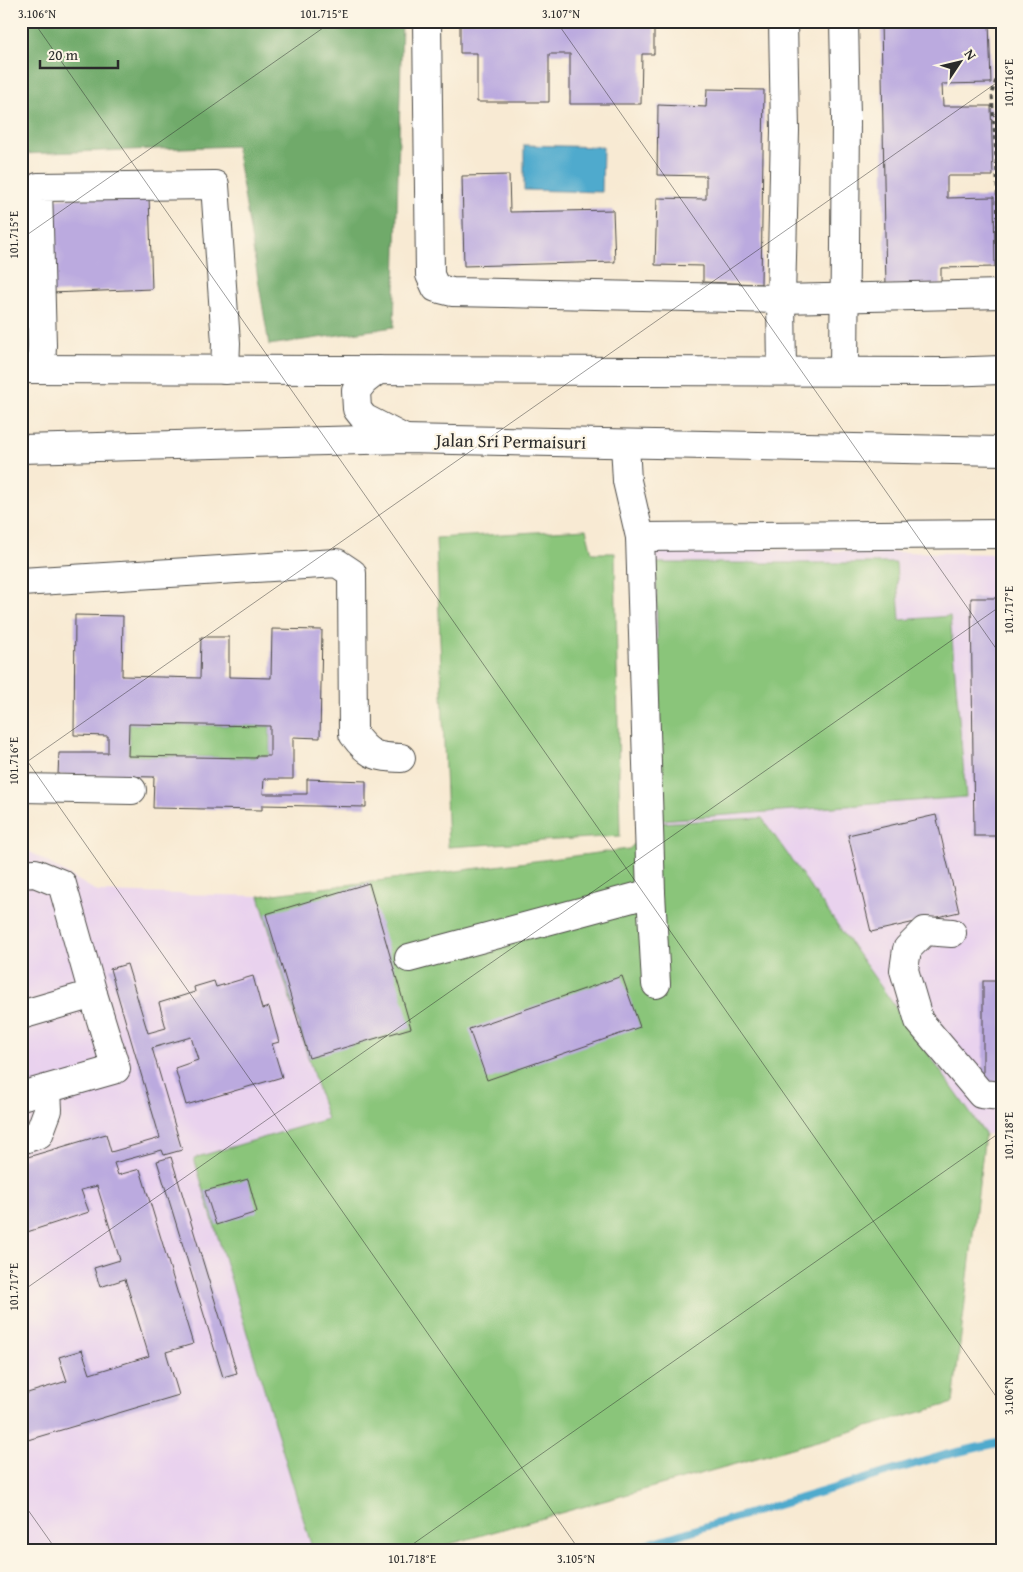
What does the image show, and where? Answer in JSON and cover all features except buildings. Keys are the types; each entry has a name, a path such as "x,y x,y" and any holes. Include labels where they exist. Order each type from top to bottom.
{"street":[{"path":"427,21 430,276 436,288 452,292 781,298 1002,294"},
{"path":"782,371 781,298 785,131 783,21"},
{"path":"844,21 846,118 844,371"},
{"path":"224,370 226,343 215,185 38,187 42,345 31,369 224,370 782,371 1002,370"},
{"path":"378,370 356,390 357,409 364,418 404,439"},
{"name":"Jalan Sri Permaisuri","path":"21,449 404,439 1002,451"},
{"path":"625,444 627,481 640,537 651,893 656,984"},
{"path":"640,537 1002,534"},
{"path":"21,582 338,563 352,573 354,734 364,748 380,757 401,758"},
{"path":"21,788 132,790"},
{"path":"21,874 35,872 62,884 116,1069 21,1096"},
{"path":"409,958 651,893"},
{"path":"952,933 925,931 907,950 904,970 919,1021 981,1094 1002,1096"},
{"path":"21,1015 93,994"},
{"path":"21,1140 39,1134 48,1110 47,1090"}],"path":[{"path":"998,244 997,174 992,94 1001,61 1000,21"}],"shaded area":[{"path":"649,547 1002,554 1002,1135 985,1134 762,818 656,823"},
{"path":"21,850 27,850 98,892 259,896 327,1119 195,1158 313,1551 21,1551"}],"green space":[{"path":"21,21 402,21 394,327 269,345 236,146 21,154"},
{"path":"586,529 592,553 615,553 620,836 448,847 436,538"},
{"path":"656,563 896,563 900,620 950,616 966,797 660,820"},
{"path":"129,724 270,726 270,756 256,756 256,758 129,756"},
{"path":"762,818 985,1134 953,1403 425,1551 313,1551 194,1158 327,1119 259,896 629,849 656,823"}],"water":[{"path":"524,145 603,147 602,192 524,190"}],"waterway":[{"path":"624,1551 945,1455 1002,1442"}]}
